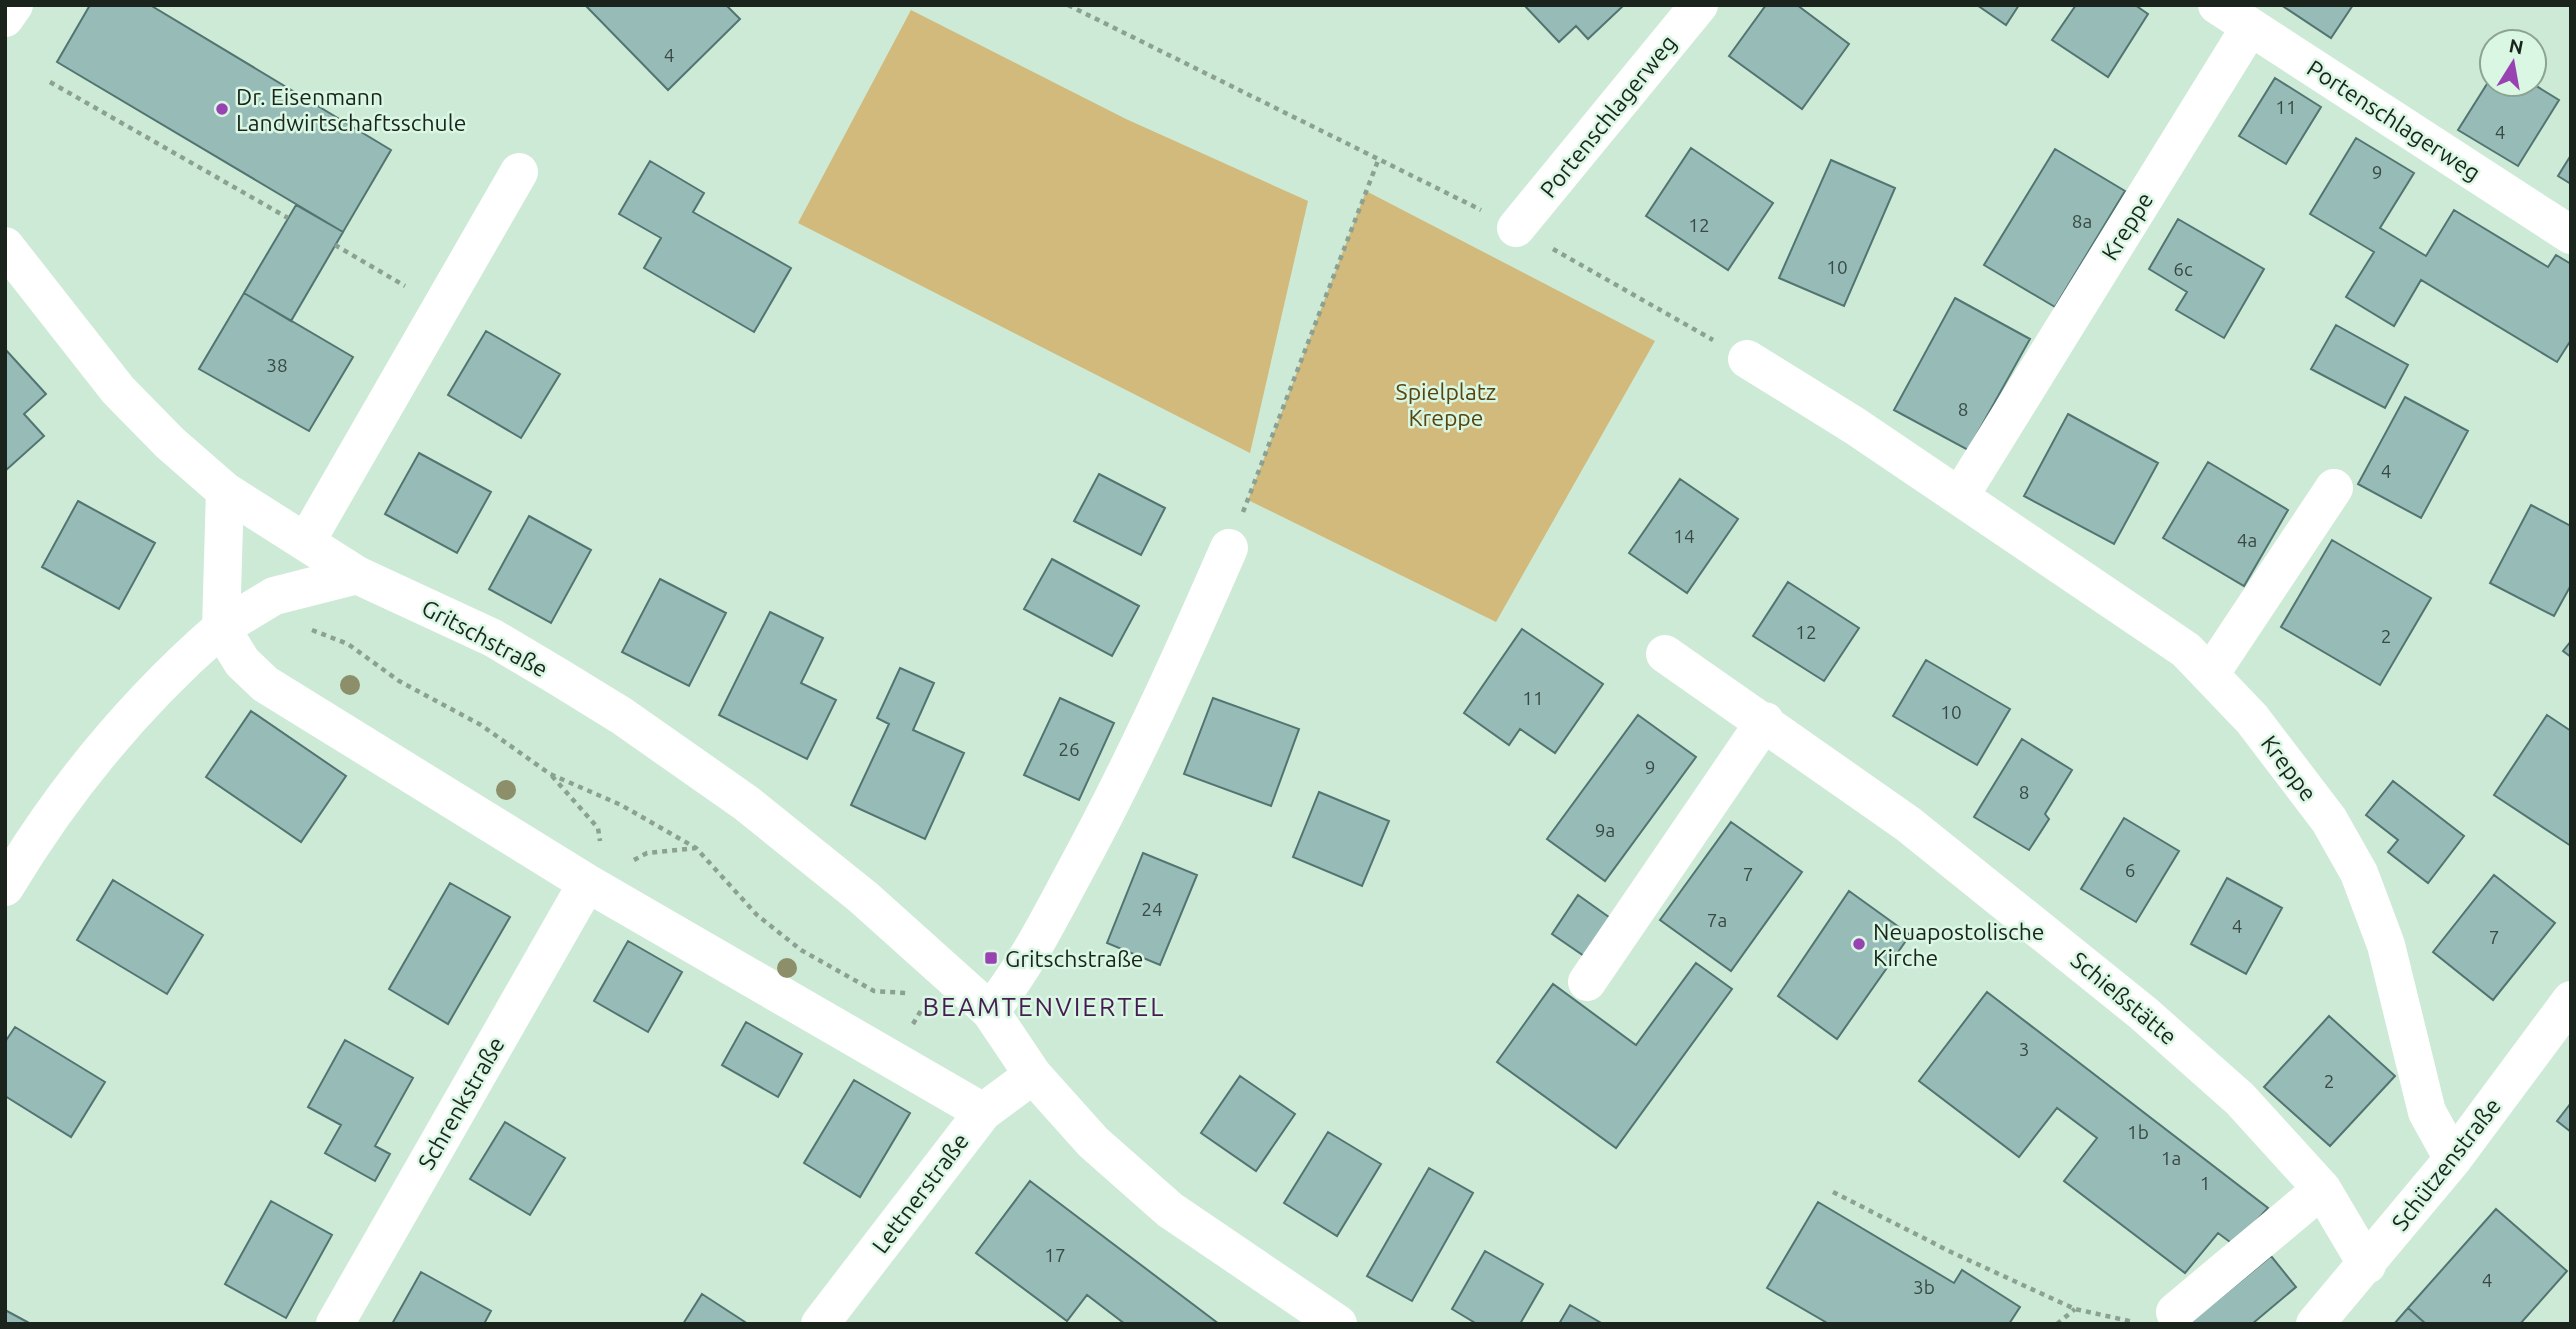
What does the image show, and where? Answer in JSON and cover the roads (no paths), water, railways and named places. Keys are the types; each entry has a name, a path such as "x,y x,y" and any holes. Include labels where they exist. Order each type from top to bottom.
{"street":[{"path":"5,19 14,5"},
{"name":"Portenschlagerweg","path":"1516,228 1699,5"},
{"name":"Portenschlagerweg","path":"2217,5 2571,235"},
{"name":"Kreppe","path":"1960,496 2250,27"},
{"path":"306,542 519,172"},
{"name":"Gritschstraße","path":"5,246 118,390 170,443 225,491 357,575 493,638 643,730 805,849 990,1011 1033,1075 1093,1142 1170,1210 1338,1324"},
{"name":"Kreppe","path":"1747,359 1960,496 2186,650 2211,673 2329,820 2359,873 2386,945 2427,1112 2453,1159"},
{"path":"2211,673 2334,488"},
{"path":"225,491 221,628 242,662 265,684 593,887 983,1112"},
{"path":"990,1011 1023,968 1113,800 1169,686 1229,548"},
{"path":"5,887 55,811 104,748 160,684 221,628 274,596 357,575"},
{"name":"Schießstätte","path":"1665,654 1765,721 1908,824 2101,979 2240,1099 2322,1189 2367,1265"},
{"path":"1587,982 1765,721"},
{"name":"Schrenkstraße","path":"335,1324 593,887"},
{"name":"Schützenstraße","path":"2315,1324 2453,1159 2571,1000"},
{"name":"Lettnerstraße","path":"820,1324 983,1112 1033,1075"},
{"path":"2175,1312 2322,1189"}],"place":[{"name":"Dr. Eisenmann Landwirtschaftsschule","path":"222,109"},
{"name":"Neuapostolische Kirche","path":"1859,944"},
{"name":"Gritschstraße","path":"991,958"}],"district":[{"name":"BEAMTENVIERTEL","path":"1044,1006"}],"park label":[{"name":"Spielplatz Kreppe","path":"1446,404"}]}
